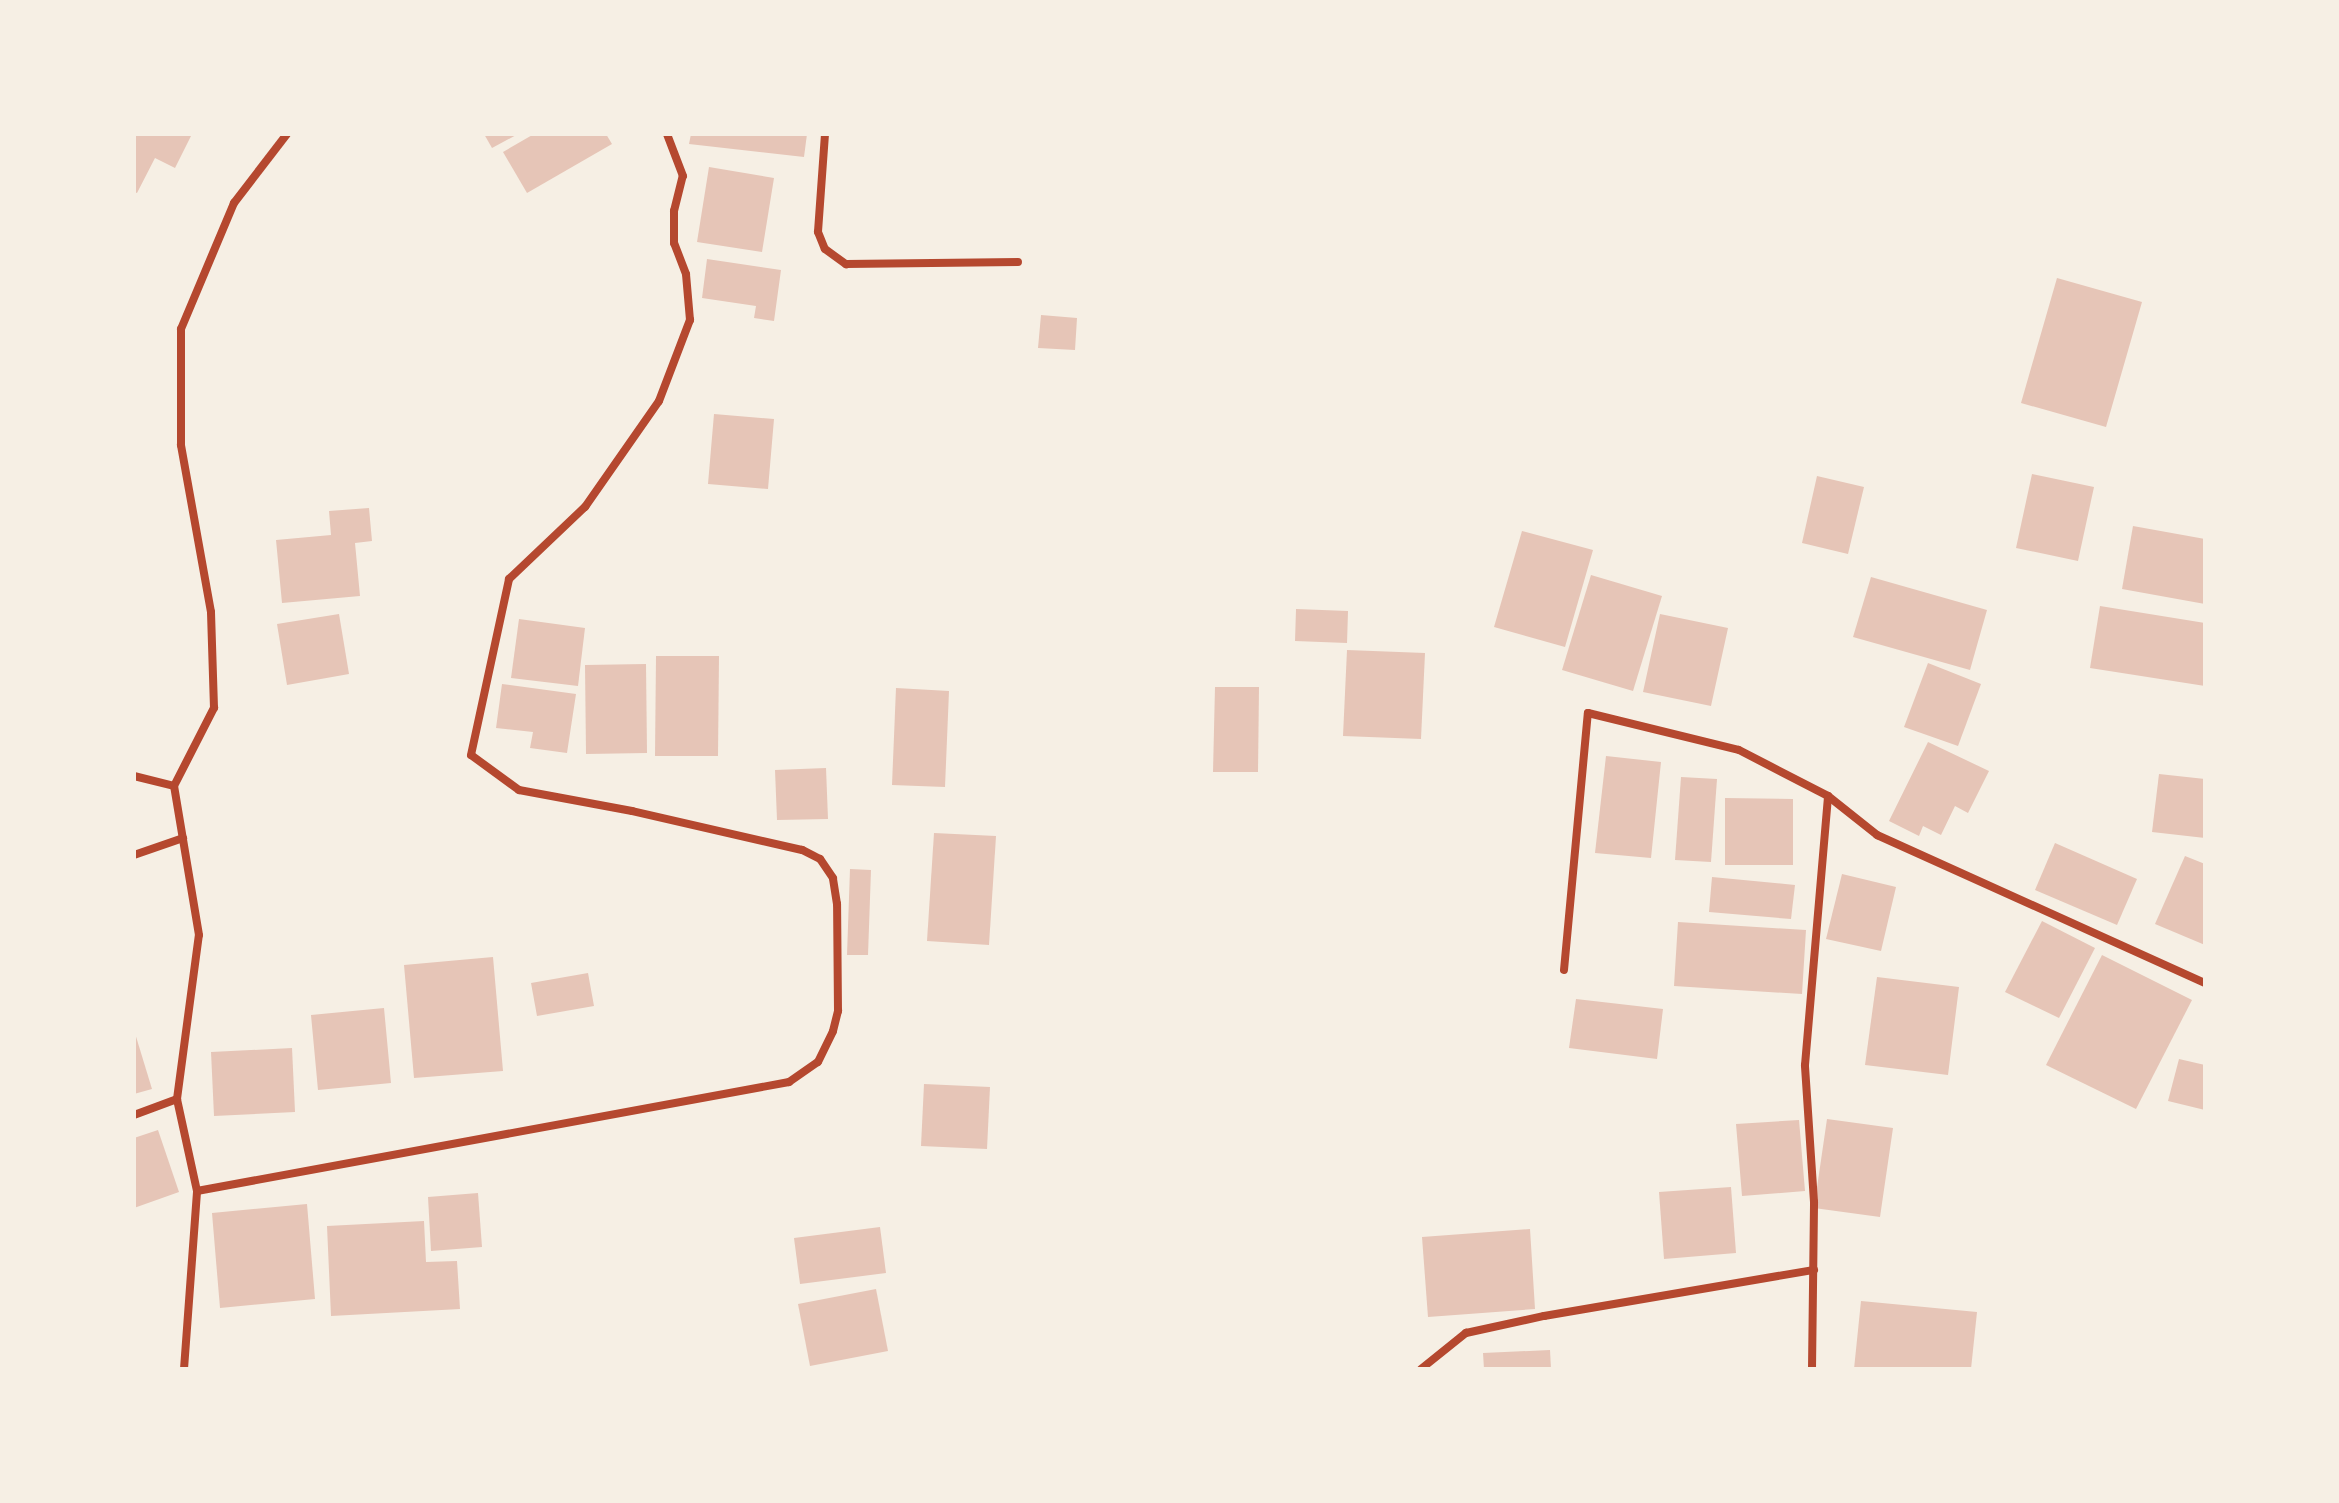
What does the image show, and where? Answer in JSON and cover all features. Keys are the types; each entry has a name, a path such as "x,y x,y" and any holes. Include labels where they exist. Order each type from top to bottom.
{"street":[{"path":"184,1369 197,1191 177,1099 199,935 174,786 214,708 211,612 181,445 181,329 234,203 287,134"},
{"path":"197,1191 789,1082 818,1062 833,1031 838,1011 837,904 833,878 820,859 802,850 647,814 519,790 471,755 509,579 585,507 659,401 690,320 686,274 674,243 674,211 683,176 667,134"},
{"path":"825,134 818,232 825,249 846,264 1018,262"},
{"path":"1564,970 1588,713 1739,750 1828,796 1877,835 2205,983"},
{"path":"134,776 174,786"},
{"path":"1812,1369 1814,1202 1805,1065 1828,796"},
{"path":"134,855 183,838"},
{"path":"134,1115 177,1099"},
{"path":"1421,1369 1466,1333 1544,1316 1814,1270"}],"building":[{"path":"134,134 192,134 175,168 155,158 137,193 134,192"},
{"path":"484,134 518,134 492,148"},
{"path":"534,134 606,134 612,144 527,193 503,152"},
{"path":"691,134 807,134 804,157 689,144"},
{"path":"709,167 774,178 762,252 697,242"},
{"path":"707,259 781,270 774,321 754,318 756,306 702,298"},
{"path":"2057,278 2142,302 2106,427 2021,403"},
{"path":"1041,315 1077,318 1075,350 1038,348"},
{"path":"714,414 774,419 768,489 708,484"},
{"path":"2032,474 2094,487 2078,561 2016,548"},
{"path":"1817,476 1864,487 1848,554 1802,543"},
{"path":"369,508 372,541 355,543 360,596 282,603 276,540 331,535 329,511"},
{"path":"2133,526 2205,539 2205,604 2122,589"},
{"path":"1522,531 1593,550 1565,647 1494,627"},
{"path":"1591,575 1662,596 1633,691 1562,670"},
{"path":"1871,577 1987,610 1970,670 1853,637"},
{"path":"2100,606 2205,623 2205,686 2090,668"},
{"path":"1296,609 1348,611 1347,643 1295,641"},
{"path":"339,614 349,674 287,685 277,624"},
{"path":"1660,614 1728,628 1711,706 1643,692"},
{"path":"519,619 585,628 578,686 511,678"},
{"path":"1347,650 1425,653 1421,739 1343,736"},
{"path":"656,656 719,656 718,756 655,756"},
{"path":"1928,663 1981,684 1958,746 1904,727"},
{"path":"646,664 647,753 586,754 585,665"},
{"path":"502,684 576,694 567,753 530,748 533,732 496,728"},
{"path":"1215,687 1259,687 1258,772 1213,772"},
{"path":"896,688 949,691 945,787 892,785"},
{"path":"1928,742 1989,771 1968,813 1955,806 1941,835 1923,826 1919,836 1889,821"},
{"path":"1606,756 1661,762 1651,858 1595,853"},
{"path":"826,768 828,819 777,820 775,770"},
{"path":"2159,774 2205,779 2205,838 2152,832"},
{"path":"1681,777 1717,779 1711,862 1675,860"},
{"path":"1725,798 1793,799 1793,865 1725,865"},
{"path":"934,833 996,836 989,945 927,941"},
{"path":"2055,843 2137,879 2117,925 2035,890"},
{"path":"2185,856 2205,864 2205,945 2155,924"},
{"path":"850,869 871,870 868,955 847,955"},
{"path":"1842,874 1896,887 1881,951 1826,939"},
{"path":"1712,877 1795,885 1791,919 1709,912"},
{"path":"2042,921 2095,948 2059,1018 2005,992"},
{"path":"1678,922 1806,930 1802,994 1674,986"},
{"path":"2102,955 2192,1000 2136,1109 2046,1065"},
{"path":"493,957 503,1071 414,1078 404,965"},
{"path":"588,973 594,1006 537,1016 531,983"},
{"path":"1877,977 1959,987 1948,1075 1865,1065"},
{"path":"1576,999 1663,1009 1657,1059 1569,1048"},
{"path":"384,1008 391,1083 318,1090 311,1015"},
{"path":"134,1030 152,1089 134,1094"},
{"path":"292,1048 295,1112 214,1116 211,1052"},
{"path":"2179,1059 2205,1065 2205,1110 2168,1101"},
{"path":"924,1084 990,1087 987,1149 921,1146"},
{"path":"1827,1119 1893,1128 1880,1217 1814,1208"},
{"path":"1799,1120 1805,1191 1742,1196 1736,1124"},
{"path":"158,1130 179,1192 134,1208 134,1138"},
{"path":"1731,1187 1736,1253 1664,1259 1659,1192"},
{"path":"478,1193 482,1247 431,1251 428,1197"},
{"path":"307,1204 315,1299 220,1308 212,1213"},
{"path":"424,1221 426,1262 457,1261 460,1309 331,1316 327,1226"},
{"path":"880,1227 886,1273 800,1284 794,1238"},
{"path":"1530,1229 1535,1309 1428,1317 1422,1237"},
{"path":"876,1289 888,1351 810,1366 798,1304"},
{"path":"1861,1301 1977,1312 1971,1369 1854,1369"},
{"path":"1550,1350 1551,1369 1484,1369 1483,1353"}]}
